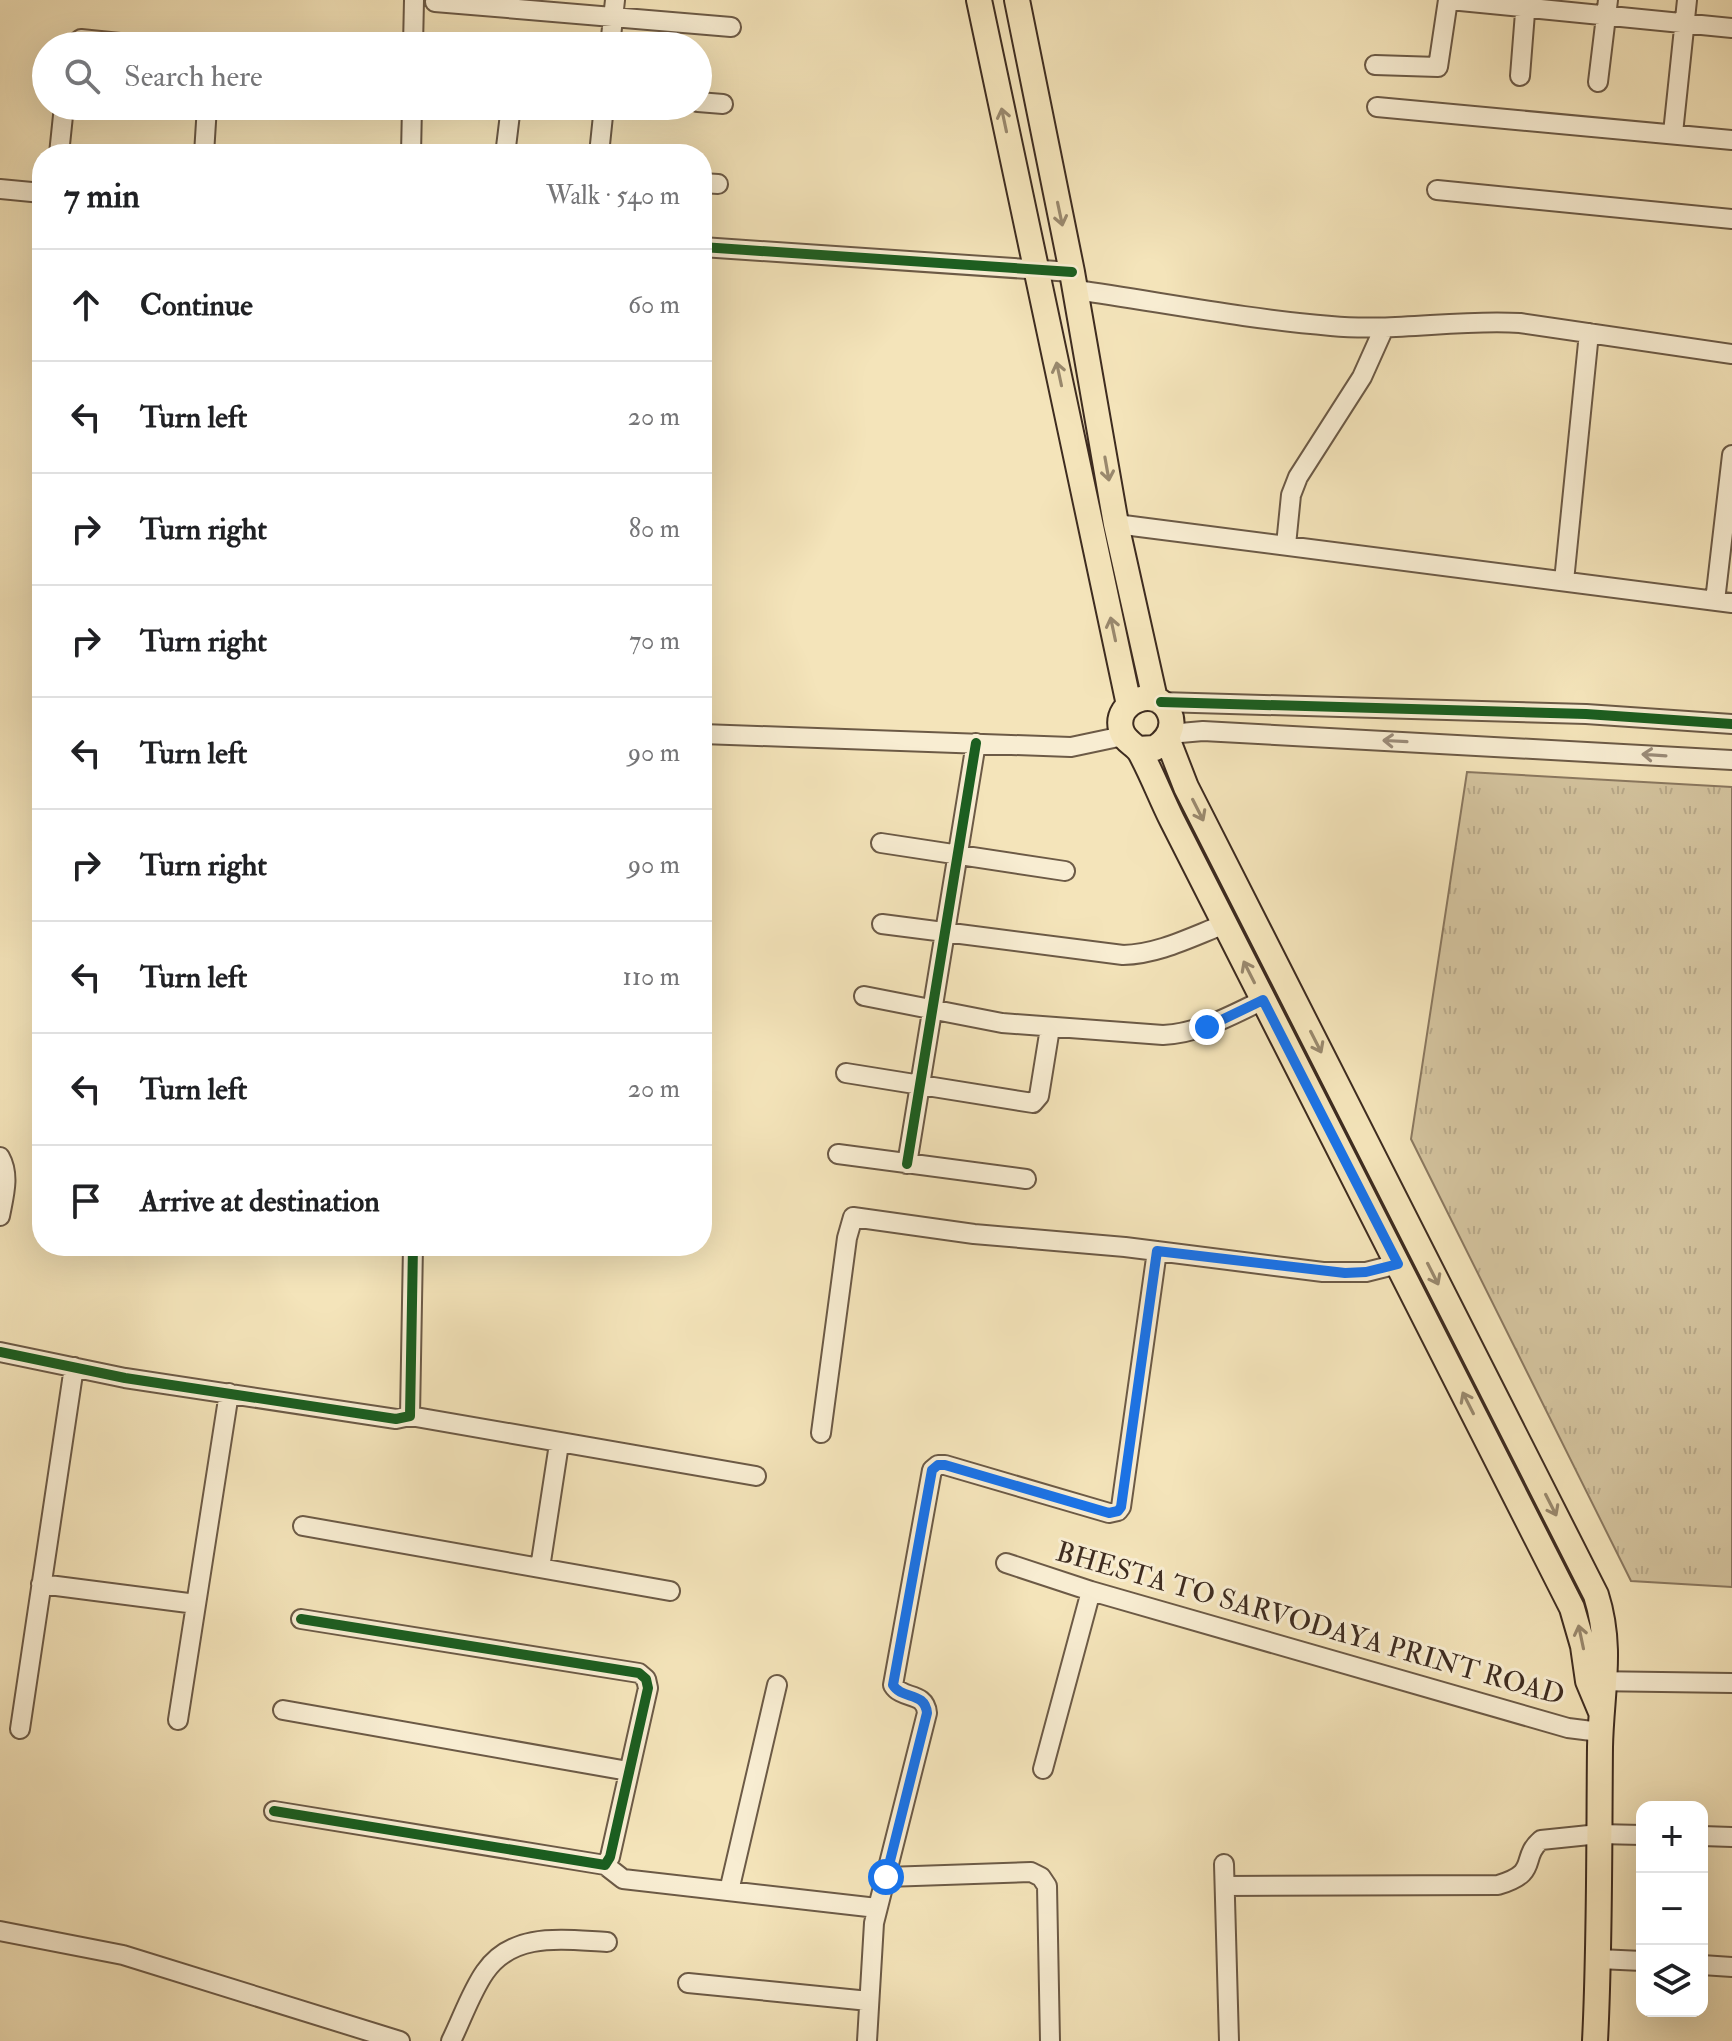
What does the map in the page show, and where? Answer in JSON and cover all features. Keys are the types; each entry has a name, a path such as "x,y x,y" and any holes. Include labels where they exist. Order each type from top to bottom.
{"main road":[{"path":"979,0 1129,705"},
{"path":"1017,0 1074,281 1116,524 1158,701"},
{"path":"1131,742 1155,748 1168,736 1172,722 1169,711 1158,701 1141,698 1129,705 1121,715 1120,723 1572,1608 1597,1681 1601,1722 1599,1959 1595,2041"},
{"path":"1168,736 1186,787 1596,1595 1606,1635 1597,1681"}],"street":[{"path":"413,32 414,0"},
{"path":"1375,65 1438,67 1449,0 1607,8 1684,24 1732,28"},
{"path":"1673,133 1687,0"},
{"path":"435,2 614,8 731,27"},
{"path":"1520,76 1526,4"},
{"path":"611,32 614,8"},
{"path":"1598,82 1607,8"},
{"path":"712,103 723,104"},
{"path":"1377,107 1732,140"},
{"path":"60,144 63,120"},
{"path":"205,144 206,120"},
{"path":"411,144 412,120"},
{"path":"506,144 509,120"},
{"path":"600,144 603,120"},
{"path":"0,189 32,192"},
{"path":"1437,190 1732,219"},
{"path":"712,248 1037,271 1074,281 1330,326 1384,328 1489,321 1732,354"},
{"path":"1286,545 1291,495 1298,477 1362,377 1384,328"},
{"path":"1564,581 1589,333"},
{"path":"1116,524 1724,602 1732,455"},
{"path":"1158,701 1586,714 1732,724"},
{"path":"1168,736 1203,731 1732,760"},
{"path":"712,734 1071,747 1131,742"},
{"path":"907,1164 976,743"},
{"path":"881,843 1065,871"},
{"path":"882,924 1123,955 1141,954 1225,924"},
{"path":"864,996 1002,1023 1163,1035 1185,1034 1207,1027 1263,1000"},
{"path":"846,1073 1033,1103 1039,1096 1050,1028"},
{"path":"838,1154 1026,1179"},
{"path":"0,1157 6,1170 6,1181 0,1216"},
{"path":"821,1433 847,1238 853,1217 974,1234 1345,1273 1366,1272 1398,1264"},
{"path":"867,2041 874,1923 927,1713 922,1700 897,1691 893,1685 932,1470 938,1465 945,1465 1109,1513 1118,1511 1157,1251"},
{"path":"410,1416 413,1256"},
{"path":"0,1352 229,1393 396,1419 410,1416 756,1476"},
{"path":"20,1729 74,1367"},
{"path":"178,1720 229,1393"},
{"path":"540,1568 559,1444"},
{"path":"303,1526 670,1591"},
{"name":"BHESTA TO SARVODAYA PRINT ROAD","path":"1006,1563 1091,1591 1568,1728 1601,1722"},
{"path":"41,1584 196,1604"},
{"path":"1043,1769 1091,1591"},
{"path":"301,1619 639,1673 646,1679 648,1688 610,1857 605,1865"},
{"path":"1597,1681 1732,1683"},
{"path":"729,1891 777,1685"},
{"path":"283,1710 628,1771"},
{"path":"274,1811 605,1865 623,1879 877,1908"},
{"path":"1225,1886 1498,1885 1524,1874 1536,1844 1541,1840 1599,1834 1636,1835"},
{"path":"1708,1836 1732,1837"},
{"path":"1224,1864 1229,2041"},
{"path":"886,1877 1031,1872 1041,1877 1047,1886 1050,2041"},
{"path":"0,1931 123,1955 400,2041"},
{"path":"451,2041 485,1972 504,1953 523,1943 556,1939 607,1942"},
{"path":"1599,1959 1636,1961"},
{"path":"1708,1965 1732,1967"},
{"path":"688,1983 869,2001"}],"green space":[{"path":"1467,772 1732,787 1732,1587 1631,1581 1411,1139"}],"cycle path":[{"path":"712,248 1072,272"},
{"path":"1161,702 1586,714 1732,724"},
{"path":"907,1164 976,743"},
{"path":"0,1352 125,1378 396,1419 410,1416 413,1256"},
{"path":"274,1811 605,1865 610,1857 648,1688 646,1679 639,1673 301,1619"}],"route":[{"path":"886,1877 927,1713 922,1700 897,1691 893,1685 932,1470 938,1465 945,1465 1109,1513 1118,1511 1157,1251 1323,1272 1366,1272 1398,1264 1263,1000 1207,1027"}]}
